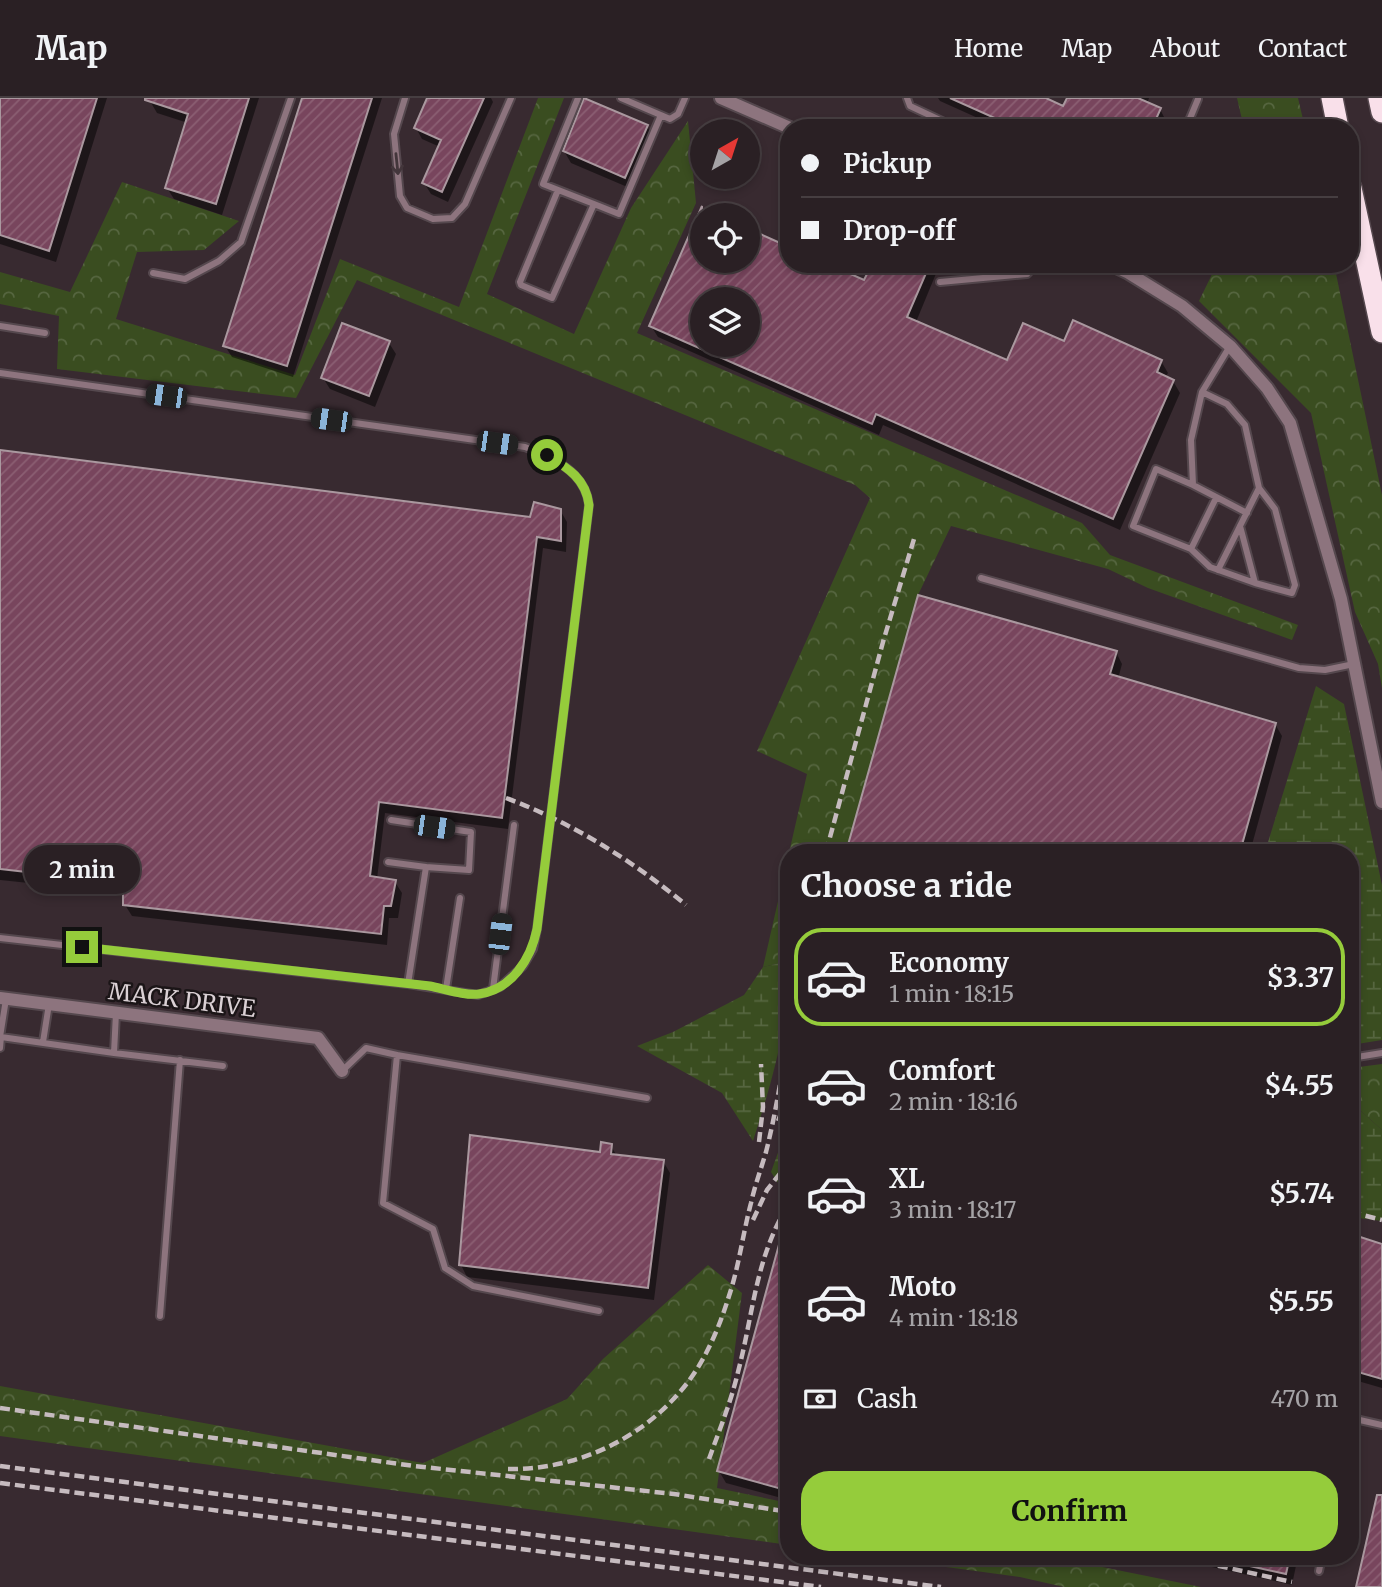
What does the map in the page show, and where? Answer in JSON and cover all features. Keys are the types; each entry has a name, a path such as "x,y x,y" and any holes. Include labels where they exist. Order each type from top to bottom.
{"highway":[{"path":"1332,98 1336,119"},
{"path":"1379,98 1382,112"},
{"path":"1359,225 1382,332"}],"street":[{"path":"722,98 780,124"},
{"path":"1135,273 1182,306 1230,346 1267,388 1290,423 1341,599 1382,802"},
{"name":"MACK DRIVE","path":"3,998 318,1038 342,1071"}],"lane":[{"path":"153,273 185,279 219,261 241,242 291,98"},
{"path":"405,98 394,134 400,197 407,208 433,219 452,218 464,204 511,98"},
{"path":"578,98 543,184 619,215 660,115"},
{"path":"621,98 670,119 678,114 685,98"},
{"path":"907,98 910,106 931,119"},
{"path":"1190,119 1198,99"},
{"path":"558,190 520,282 521,285 552,298 594,204"},
{"path":"940,282 1027,274"},
{"path":"0,327 45,333"},
{"path":"1193,485 1191,440 1202,392 1230,346"},
{"path":"0,373 525,447 547,455 573,471 588,492 589,505 537,929 533,949 523,966 500,987 478,995 408,984 0,938"},
{"path":"1202,392 1227,404 1245,425 1259,488 1275,509 1295,589 1289,594 1210,567 1191,549 1133,526 1156,469 1247,513"},
{"path":"1218,570 1259,488"},
{"path":"1191,549 1216,498"},
{"path":"1240,526 1255,583"},
{"path":"981,578 1299,668 1325,670 1354,664"},
{"path":"388,862 469,870 471,832 391,820"},
{"path":"493,989 514,825"},
{"path":"408,984 426,867"},
{"path":"446,989 460,898"},
{"path":"0,1048 3,998"},
{"path":"43,1042 49,1004"},
{"path":"114,1053 116,1013"},
{"path":"1,1037 223,1066"},
{"path":"342,1071 366,1048 647,1098"},
{"path":"1359,1057 1382,1053"},
{"path":"397,1055 383,1203 433,1229 445,1268 473,1286 599,1311"},
{"path":"160,1316 180,1060"},
{"path":"1359,1420 1382,1425"},
{"path":"1320,1571 1321,1565"}],"green space":[{"path":"538,98 564,98 487,294 574,334 631,208 688,121 690,189 695,189 696,203 690,203 690,216 637,333 1082,523 1110,555 1298,625 1292,640 1148,588 1108,569 951,526 918,595 849,844 791,844 807,774 757,751 870,498 855,485 357,280 296,398 57,369 59,316 0,304 0,272 70,292 122,182 239,221 204,250 137,252 116,319 295,375 340,259 459,307"},
{"path":"1237,98 1298,98 1303,119 1242,119"},
{"path":"1213,273 1336,273 1382,495 1382,688 1378,664 1355,612 1311,413 1199,301"},
{"path":"1316,686 1344,704 1382,885 1382,1040 1359,1044 1359,844 1267,844"},
{"path":"780,892 780,963 763,967"},
{"path":"780,963 780,1044 753,1141 722,1093 637,1046 673,1032 744,995 763,967"},
{"path":"1382,1064 1382,1130 1359,1109 1359,1067"},
{"path":"1359,1109 1382,1130 1382,1221 1359,1218"},
{"path":"780,1147 780,1186 771,1172"},
{"path":"708,1265 742,1293 717,1488 780,1501 780,1544 0,1436 0,1386 423,1463 567,1399 603,1359"},
{"path":"931,1565 1092,1565 1201,1587 1064,1587 1020,1577"}],"building":[{"path":"0,98 97,98 49,251 0,235"},
{"path":"145,98 249,98 216,204 165,188 188,114"},
{"path":"302,98 372,98 287,366 223,346"},
{"path":"427,98 484,98 442,192 422,183 441,140 414,128"},
{"path":"584,98 648,125 625,178 563,151"},
{"path":"950,98 1046,98 1063,106 1067,98 1138,98 1161,108 1156,119 997,119"},
{"path":"690,233 690,273 760,273 760,234 780,243 780,273 848,273 864,280 868,273 926,273 907,317 1007,360 1023,323 1064,341 1073,320 1162,360 1157,372 1174,380 1113,519 876,414 872,424 720,357 760,357 760,287 690,287 690,344 649,326"},
{"path":"342,323 390,341 369,396 321,378"},
{"path":"0,450 530,517 534,502 561,509 561,541 537,537 502,818 379,802 370,876 396,880 391,906 384,906 381,934 123,905 123,883 0,869"},
{"path":"918,595 1117,651 1110,674 1276,723 1242,844 848,844"},
{"path":"470,1135 600,1152 601,1142 612,1144 611,1154 664,1160 648,1288 459,1265"},
{"path":"1359,1237 1382,1244 1382,1379 1359,1372"},
{"path":"780,1241 780,1488 717,1471"},
{"path":"1377,1495 1382,1495 1382,1587 1356,1587"},
{"path":"1245,1565 1288,1565 1286,1574"}],"railway":[{"path":"828,844 914,539"},
{"path":"506,798 554,819 600,844 645,873 686,905"},
{"path":"759,1142 763,1107 761,1064"},
{"path":"508,1469 560,1464 608,1447 652,1419 688,1382 717,1329 732,1285 770,1137 780,1084"},
{"path":"778,1121 780,1116"},
{"path":"753,1220 767,1190 780,1173"},
{"path":"1359,1214 1382,1220"},
{"path":"709,1459 735,1383 762,1265 780,1220"},
{"path":"0,1408 414,1466 674,1494 780,1511"},
{"path":"0,1466 941,1587"},
{"path":"0,1483 821,1587"},
{"path":"1215,1565 1292,1582"}],"route":[{"path":"82,947 430,986 478,995 500,987 523,966 533,949 537,929 589,505 588,492 573,471 547,455"}]}
